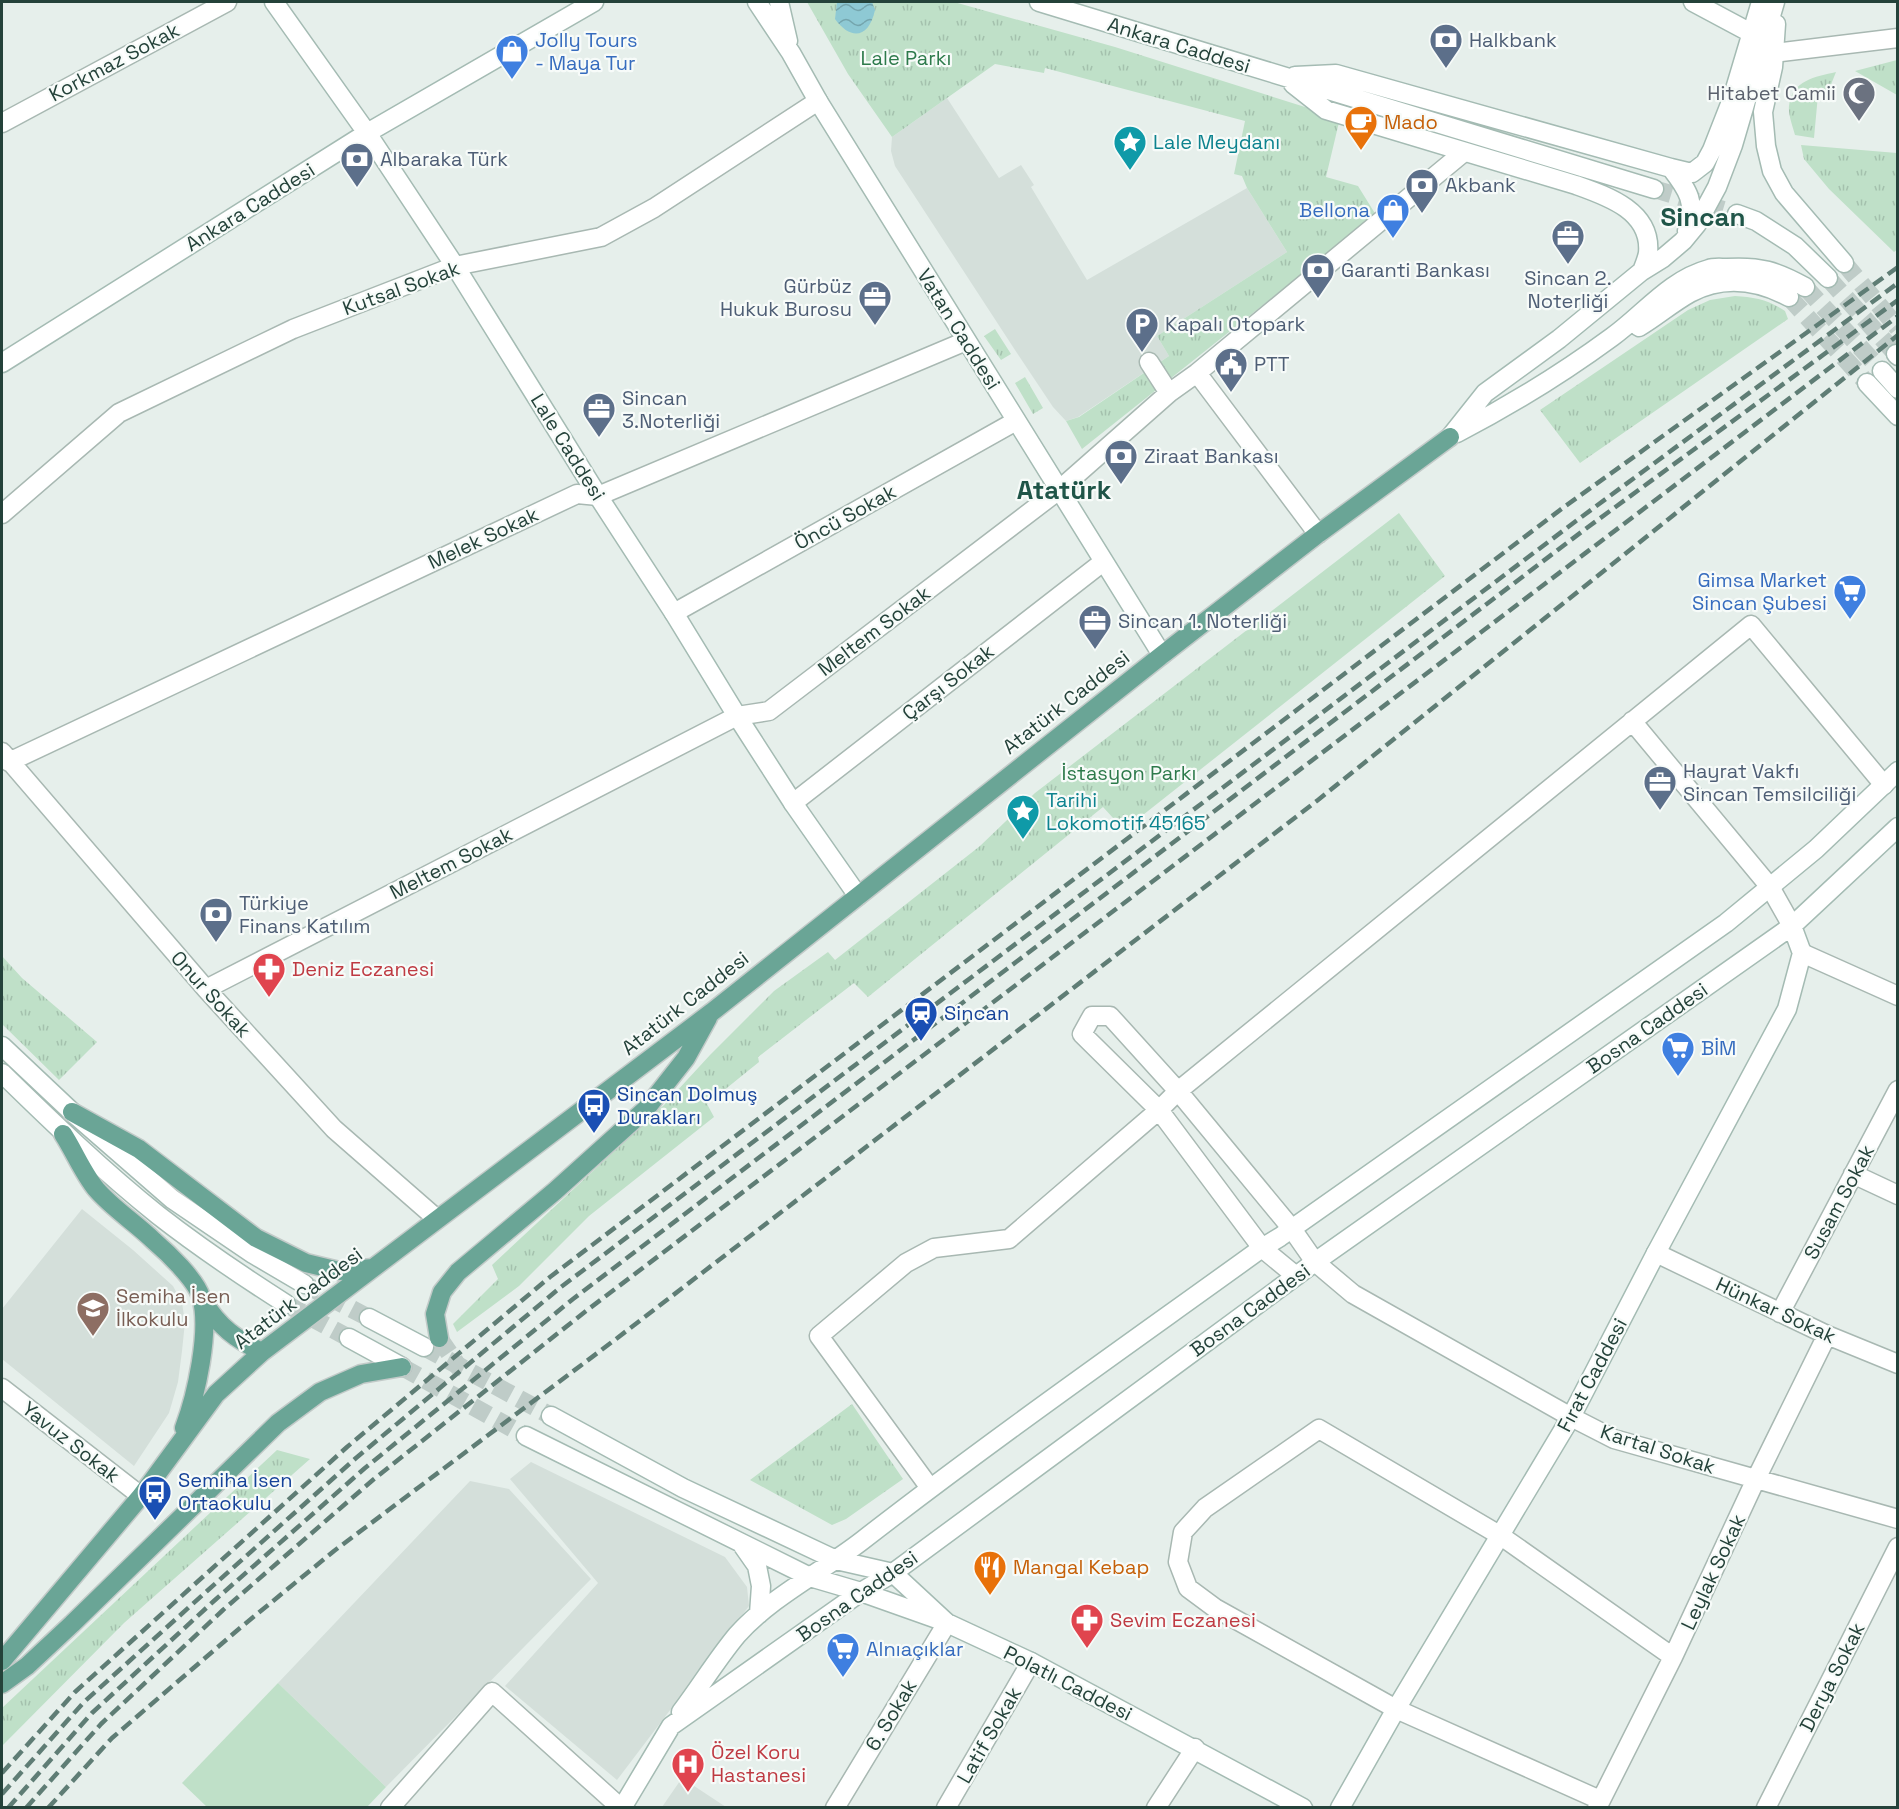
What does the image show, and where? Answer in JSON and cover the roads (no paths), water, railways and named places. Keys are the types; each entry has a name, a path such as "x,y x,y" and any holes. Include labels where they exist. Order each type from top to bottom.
{"main road":[{"name":"Atatürk Caddesi","path":"2,1661 141,1496 216,1394 262,1352 712,1012 1162,655 1318,534 1450,437"},
{"path":"431,1343 435,1314 442,1292 458,1272 555,1191 646,1108 686,1058 712,1012"},
{"path":"72,1112 139,1149 256,1238 306,1263 339,1271 375,1268"},
{"path":"63,1134 96,1188 154,1241 190,1280 220,1325 243,1343 262,1352"},
{"path":"178,1443 196,1391 204,1334 204,1316 200,1295"},
{"path":"2,1684 27,1666 72,1624 278,1424 320,1392 360,1374 402,1367"}],"street":[{"name":"Korkmaz Sokak","path":"2,123 227,2"},
{"name":"Lale Caddesi","path":"274,2 367,133 455,266 598,496 675,613 737,716 793,803 858,896"},
{"name":"Ankara Caddesi","path":"2,363 367,133 594,2"},
{"name":"Vatan Caddesi","path":"757,2 791,52 818,101 1162,655"},
{"path":"779,2 791,52"},
{"name":"Ankara Caddesi","path":"1039,2 1654,189"},
{"path":"1693,2 1751,33"},
{"path":"1283,77 1336,74 1692,173 1705,163 1732,99 1761,2"},
{"path":"1776,2 1774,53 1763,112 1766,146 1772,171 1784,193 1844,263"},
{"path":"1450,437 1485,393 1559,339 1642,271 1683,241 1697,224 1717,187 1736,134 1776,2"},
{"path":"1774,53 1898,38"},
{"path":"1283,77 1326,110 1576,185 1599,193 1626,207 1643,225 1647,239 1648,254 1642,271"},
{"name":"Kutsal Sokak","path":"2,514 119,413 293,329 455,266 601,237 654,208 818,101"},
{"name":"Meltem Sokak","path":"206,989 737,716 769,711 1059,490 1169,393 1197,373 1464,152"},
{"path":"1671,168 1691,197 1691,221 1683,241"},
{"path":"1737,214 1756,221 1795,246 1828,278"},
{"path":"1450,437 1503,410 1614,336 1661,294 1690,276 1710,268 1749,267 1779,273 1805,287"},
{"path":"1614,336 1640,327 1690,293 1713,283 1737,281 1757,284 1789,297"},
{"name":"Melek Sokak","path":"5,757 577,494 598,496 966,341"},
{"path":"1149,362 1169,393"},
{"path":"1882,371 1898,389"},
{"path":"1197,373 1318,534"},
{"path":"1867,383 1898,416"},
{"name":"Öncü Sokak","path":"675,613 1016,421"},
{"name":"Çarşı Sokak","path":"793,803 1103,562"},
{"path":"930,1488 819,1336 906,1263 934,1248 1009,1239 1178,1091 1750,625 1884,784"},
{"path":"1632,722 1770,887 1792,926 1802,953 1898,996"},
{"name":"Onur Sokak","path":"5,757 206,989 334,1129 437,1219"},
{"name":"Bosna Caddesi","path":"621,1808 671,1726 737,1636 759,1614 837,1560 930,1488 1262,1248 1716,930 1816,849 1898,771"},
{"name":"Bosna Caddesi","path":"671,1726 861,1592 893,1573 1315,1262 1792,926 1898,827"},
{"name":"Fırat Caddesi","path":"1340,1808 1396,1709 1571,1417 1787,1009 1802,953"},
{"name":"Kartal Sokak","path":"1159,1110 1082,1034 1092,1016 1110,1016 1178,1091 1292,1229 1315,1262 1353,1293 1614,1440 1898,1519"},
{"path":"2,1046 72,1112 172,1199 253,1254 304,1284"},
{"path":"2,1073 63,1134 157,1215 218,1261 286,1304"},
{"name":"Susam Sokak","path":"1780,1314 1898,1090"},
{"path":"1159,1110 1262,1248 1296,1276"},
{"path":"1853,1174 1898,1195"},
{"name":"Hünkar Sokak","path":"1656,1253 1780,1314 1898,1364"},
{"path":"369,1318 431,1343"},
{"name":"Leylak Sokak","path":"1598,1804 1673,1657 1756,1479 1827,1335"},
{"path":"349,1338 402,1367"},
{"name":"Yavuz Sokak","path":"2,1388 141,1496"},
{"name":"Polatlı Caddesi","path":"551,1416 683,1488 837,1560 893,1573 947,1623 1031,1662 1303,1808"},
{"path":"1598,1804 1396,1709 1215,1608 1188,1588 1178,1562 1183,1532 1205,1508 1319,1429 1501,1536 1673,1657"},
{"path":"526,1436 810,1577 861,1592 947,1623"},
{"path":"742,1544 757,1566 761,1586 759,1614"},
{"name":"Derya Sokak","path":"1766,1808 1898,1547"},
{"name":"6. Sokak","path":"835,1808 947,1623"},
{"name":"Latif Sokak","path":"946,1808 1031,1662"},
{"path":"390,1808 492,1692 621,1808"},
{"path":"1156,1808 1194,1748"}],"water":[{"path":"837,2 872,2 875,10 864,31 853,33 841,26 835,19"}],"tunnel":[{"path":"1654,189 1737,214"},
{"path":"1844,263 1898,328"},
{"path":"1828,278 1896,354"},
{"path":"1805,287 1882,371"},
{"path":"1789,297 1867,383"},
{"path":"304,1284 369,1318"},
{"path":"286,1304 349,1338"},
{"path":"439,1338 460,1369"},
{"path":"424,1347 551,1416"},
{"path":"402,1367 526,1436"}],"railway":[{"path":"2,1773 75,1692 347,1447 550,1277 1564,507 1898,267"},
{"path":"2,1794 84,1702 356,1458 561,1287 1576,521 1898,283"},
{"path":"8,1808 92,1713 215,1600 365,1468 573,1299 1584,530 1898,300"},
{"path":"26,1808 101,1724 223,1610 374,1479 586,1311 1898,316"},
{"path":"48,1808 112,1738 334,1551 616,1339 1318,800 1898,335"}],"place":[{"name":"Halkbank","path":"1446,69"},
{"name":"Jolly Tours - Maya Tur","path":"512,80"},
{"name":"Hitabet Camii","path":"1859,122"},
{"name":"Mado","path":"1361,151"},
{"name":"Lale Meydanı","path":"1130,171"},
{"name":"Albaraka Türk","path":"357,188"},
{"name":"Akbank","path":"1422,214"},
{"name":"Bellona","path":"1393,239"},
{"name":"Sincan 2. Noterliği","path":"1568,265"},
{"name":"Garanti Bankası","path":"1318,299"},
{"name":"Gürbüz Hukuk Burosu","path":"875,326"},
{"name":"Kapalı Otopark","path":"1142,353"},
{"name":"PTT","path":"1231,393"},
{"name":"Sincan 3.Noterliği","path":"599,438"},
{"name":"Ziraat Bankası","path":"1121,485"},
{"name":"Gimsa Market Sincan Şubesi","path":"1850,620"},
{"name":"Sincan 1. Noterliği","path":"1095,650"},
{"name":"Hayrat Vakfı Sincan Temsilciliği","path":"1660,811"},
{"name":"Tarihi Lokomotif 45165","path":"1023,840"},
{"name":"Türkiye Finans Katılım","path":"216,943"},
{"name":"Deniz Eczanesi","path":"269,998"},
{"name":"Sincan","path":"921,1042"},
{"name":"BİM","path":"1678,1077"},
{"name":"Sincan Dolmuş Durakları","path":"594,1134"},
{"name":"Semiha İsen İlkokulu","path":"93,1337"},
{"name":"Semiha İsen Ortaokulu","path":"155,1521"},
{"name":"Mangal Kebap","path":"990,1596"},
{"name":"Sevim Eczanesi","path":"1087,1649"},
{"name":"Alnıaçıklar","path":"843,1678"},
{"name":"Özel Koru Hastanesi","path":"688,1793"}],"district":[{"name":"Sincan","path":"1703,217"},
{"name":"Atatürk","path":"1064,490"}],"park label":[{"name":"Lale Parkı","path":"906,58"},
{"name":"İstasyon Parkı","path":"1129,773"}]}
